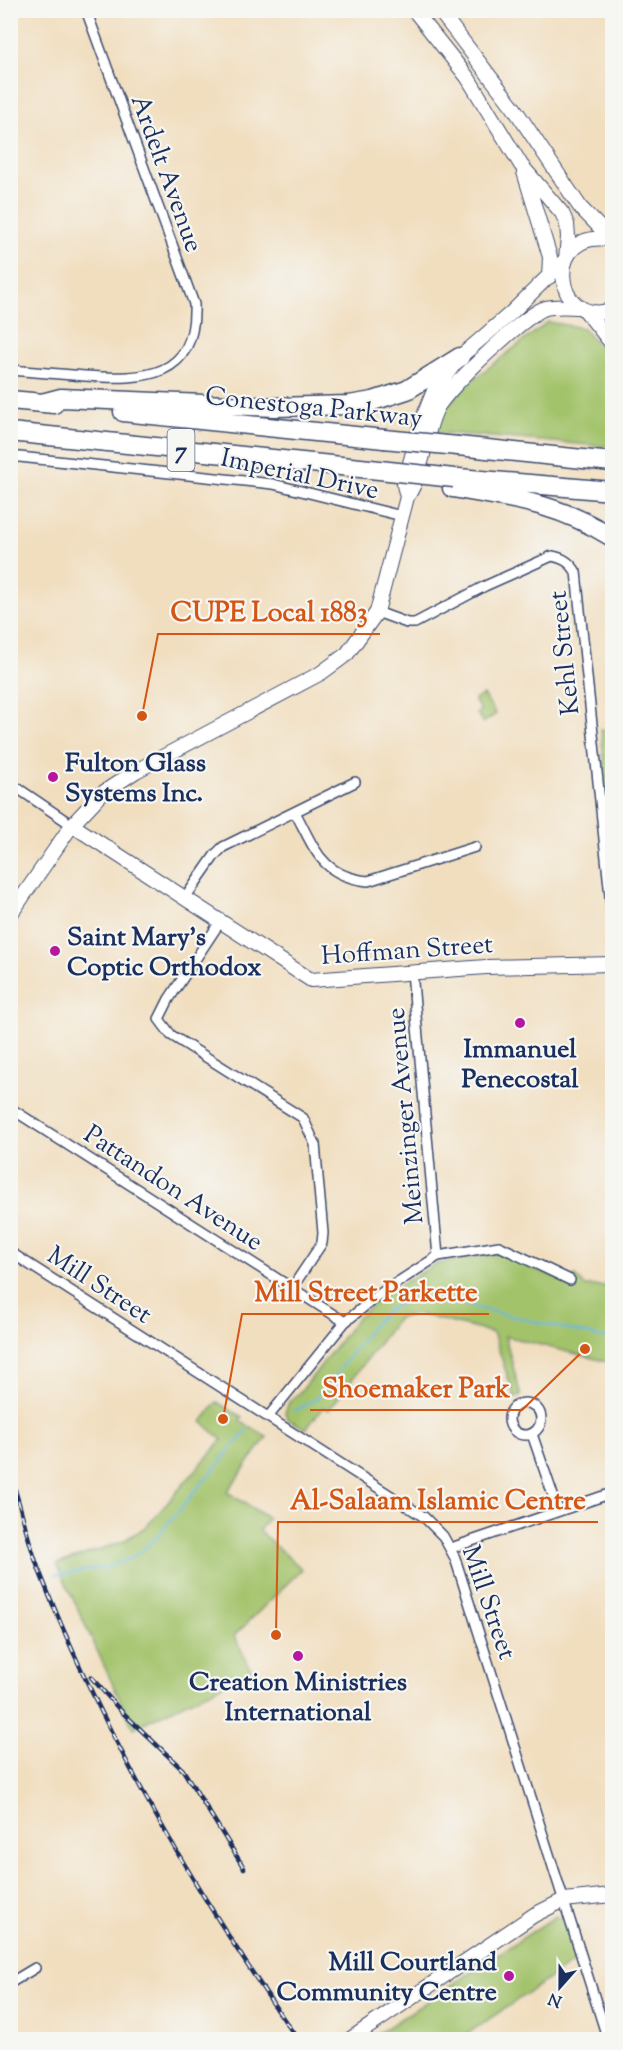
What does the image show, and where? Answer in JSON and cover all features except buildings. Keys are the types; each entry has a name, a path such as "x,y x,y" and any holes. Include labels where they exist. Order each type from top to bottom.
{"highway":[{"path":"42,403 61,398 263,406 349,405 373,401 407,390 460,357"},
{"name":"Conestoga Parkway","path":"10,400 612,462"},
{"name":"7","path":"10,432 453,483 612,492"},
{"path":"453,483 551,506 585,520 612,537"}],"main road":[{"path":"414,10 468,78 521,165 562,213 567,224 566,260 563,270 566,291 612,345"},
{"path":"439,10 514,108 580,207 612,240"},
{"path":"521,165 550,256 549,277"},
{"path":"407,497 404,485 435,388 460,357 549,277 576,246 587,240 612,240"},
{"path":"10,915 72,825 101,794 136,771 321,673 347,654 377,612 407,497 414,487 430,425 445,395 531,316 553,307 582,308 596,312 612,310"},
{"name":"Hoffman Street","path":"72,825 311,980 411,972 612,964"},
{"path":"349,2040 534,1915 564,1900 612,1895"}],"street":[{"name":"Ardelt Avenue","path":"10,370 135,377 162,370 178,360 185,351 195,326 194,304 86,10"},
{"name":"Imperial Drive","path":"10,456 273,484 402,516"},
{"name":"Kehl Street","path":"377,612 407,623 415,623 485,586 552,556 561,558 571,565 576,572 612,915"},
{"path":"185,898 214,855 223,848 355,782"},
{"name":"Hoffman Street","path":"10,783 72,825"},
{"path":"295,812 326,866 352,879 368,881 475,847"},
{"path":"220,922 169,999 159,1019 171,1035 303,1118 315,1144 323,1233 322,1243 292,1288"},
{"name":"Meinzinger Avenue","path":"411,972 438,1256"},
{"name":"Pattandon Avenue","path":"10,1108 345,1322"},
{"path":"268,1417 345,1322 381,1293 438,1256 498,1246 570,1280"},
{"name":"Mill Street","path":"10,1252 424,1517 443,1536 451,1548 608,2040"},
{"path":"532,1434 558,1510"},
{"path":"451,1548 612,1493"},
{"path":"10,1983 35,1968"}],"green space":[{"path":"548,322 583,328 612,362 612,447 434,432 443,410 470,382"},
{"path":"483,695 496,714 483,723 477,713 481,711 474,700"},
{"path":"612,729 612,846 601,730"},
{"path":"497,1253 567,1282 575,1276 585,1286 612,1286 612,1363 505,1336 521,1396 515,1398 493,1333 418,1314 398,1318 329,1410 323,1407 306,1429 287,1419 285,1412 289,1402 303,1389 357,1318 389,1291 436,1264"},
{"path":"217,1402 242,1417 240,1421 267,1437 227,1492 268,1518 259,1531 302,1569 234,1636 252,1671 133,1728 57,1564 122,1542 147,1526 222,1440 202,1422"},
{"name":"Mill Courtland Community Centre","path":"556,1916 562,1920 577,1960 459,2039 370,2039"}],"waterway":[{"path":"294,1411 317,1399 373,1325 387,1311 406,1301 440,1299 612,1340"},
{"path":"55,1575 109,1567 133,1557 153,1541 247,1430"}],"railway":[{"path":"10,1474 39,1570 93,1694 123,1754 188,1871 298,2040"},
{"path":"91,1677 119,1709 183,1770 244,1868"}],"place":[{"name":"CUPE Local 1883","path":"142,716"},
{"name":"Fulton Glass Systems Inc.","path":"53,777"},
{"name":"Saint Mary's Coptic Orthodox","path":"55,951"},
{"name":"Immanuel Penecostal","path":"520,1023"},
{"name":"Shoemaker Park","path":"585,1349"},
{"name":"Mill Street Parkette","path":"223,1419"},
{"name":"Al-Salaam Islamic Centre","path":"276,1635"},
{"name":"Creation Ministries International","path":"298,1656"},
{"name":"Mill Courtland Community Centre","path":"509,1976"}]}
